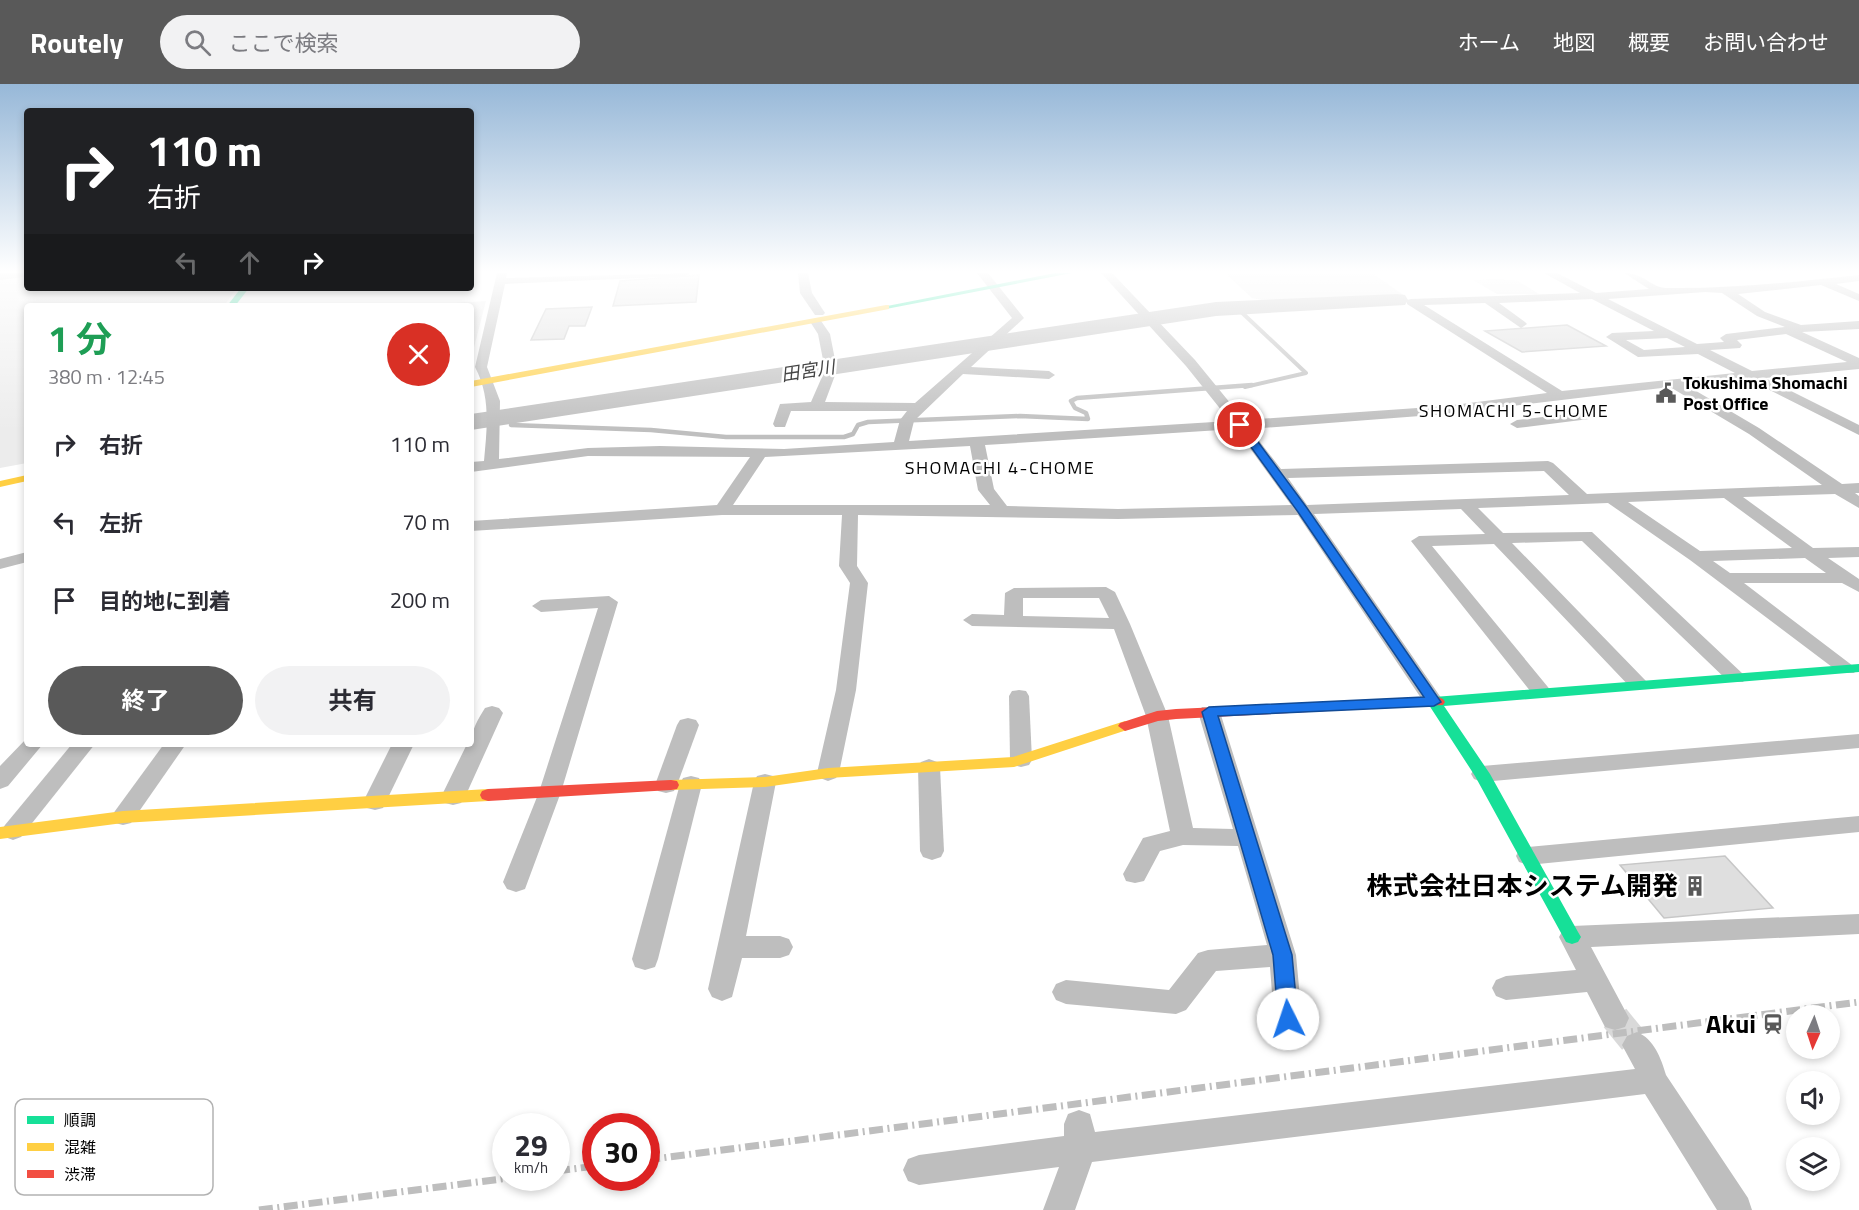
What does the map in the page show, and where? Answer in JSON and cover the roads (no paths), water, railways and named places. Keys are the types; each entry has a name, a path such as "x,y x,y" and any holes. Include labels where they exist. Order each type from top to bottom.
{"main road":[{"path":"474,377 488,377 766,326"},
{"path":"474,383 488,377"},
{"path":"0,476 24,471"},
{"path":"0,484 24,479"},
{"path":"7,832 123,817 679,784 765,782 828,773 1021,760 1157,716 1434,702 1853,669"},
{"path":"1434,702 1482,774 1572,937"}],"street":[{"path":"490,326 481,367 492,384 494,420 491,464"},
{"path":"816,406 831,368 821,326"},
{"path":"900,447 906,421 918,407 1010,326"},
{"path":"1154,326 1213,390 1240,425 1303,510 1434,702"},
{"path":"1448,326 1560,396"},
{"path":"1653,326 1754,375 1859,431"},
{"path":"1786,326 1859,364"},
{"path":"1669,334 1612,338 1642,354 1736,345 1726,338 1793,329 1850,326"},
{"path":"474,466 588,452 660,450 760,453 900,447 1446,410 1859,364"},
{"path":"960,370 1049,375"},
{"path":"1673,383 1723,413 1859,503"},
{"path":"1520,401 1553,419"},
{"path":"780,424 785,407 918,407"},
{"path":"1723,413 1753,412"},
{"path":"1517,424 1584,416"},
{"path":"1836,419 1859,419"},
{"path":"977,443 986,490 1002,510"},
{"path":"722,510 760,453"},
{"path":"1276,474 1548,466 1584,500"},
{"path":"474,526 722,510 1002,510 1118,514 1467,506 1859,488"},
{"path":"1730,495 1852,582"},
{"path":"1614,500 1853,669"},
{"path":"1467,506 1639,685"},
{"path":"828,773 846,690 859,583 848,566 850,511"},
{"path":"1542,692 1419,541 1586,536 1736,678"},
{"path":"1696,556 1859,552"},
{"path":"0,564 24,558"},
{"path":"1726,578 1852,582"},
{"path":"1013,622 1014,593 1106,592 1157,716 1183,836"},
{"path":"516,882 550,792 609,602 541,606"},
{"path":"972,620 1121,624"},
{"path":"1019,696 1021,760"},
{"path":"1209,712 1283,955 1288,1019"},
{"path":"453,797 492,713"},
{"path":"645,959 679,784 688,725"},
{"path":"1482,774 1859,741"},
{"path":"0,781 29,747"},
{"path":"7,832 81,747"},
{"path":"123,817 173,747"},
{"path":"375,802 402,747"},
{"path":"929,767 932,851"},
{"path":"722,989 765,782"},
{"path":"1528,856 1859,824"},
{"path":"1135,874 1152,844 1183,836 1247,838"},
{"path":"1615,1018 1572,937 1859,924"},
{"path":"730,947 780,947"},
{"path":"1066,992 1176,1002 1208,961 1283,955"},
{"path":"1506,988 1595,980"},
{"path":"1637,1045 1648,1064 1653,1080 1737,1210"},
{"path":"919,1170 1080,1137 1653,1080"},
{"path":"1059,1210 1080,1137"}],"waterway":[{"name":"田宮川","path":"474,422 1107,326"},
{"path":"1245,387 1306,373 1256,326"},
{"path":"511,425 651,430 726,437 844,437 853,434 858,425 868,422 1020,416 1088,419 1086,413 1075,408 1071,401 1077,398 1252,385"}],"tunnel":[{"path":"1615,1018 1637,1045"}],"railway":[{"path":"660,1158 1859,1002"},
{"path":"570,1169 582,1168"},
{"path":"259,1210 492,1180"}],"place":[{"name":"Tokushima Shomachi Post Office","path":"1666,393"},
{"name":"株式会社日本システム開発","path":"1695,886"},
{"name":"Akui","path":"1773,1024"}],"district":[{"name":"SHOMACHI 5-CHOME","path":"1514,411"},
{"name":"SHOMACHI 4-CHOME","path":"1000,468"}]}
